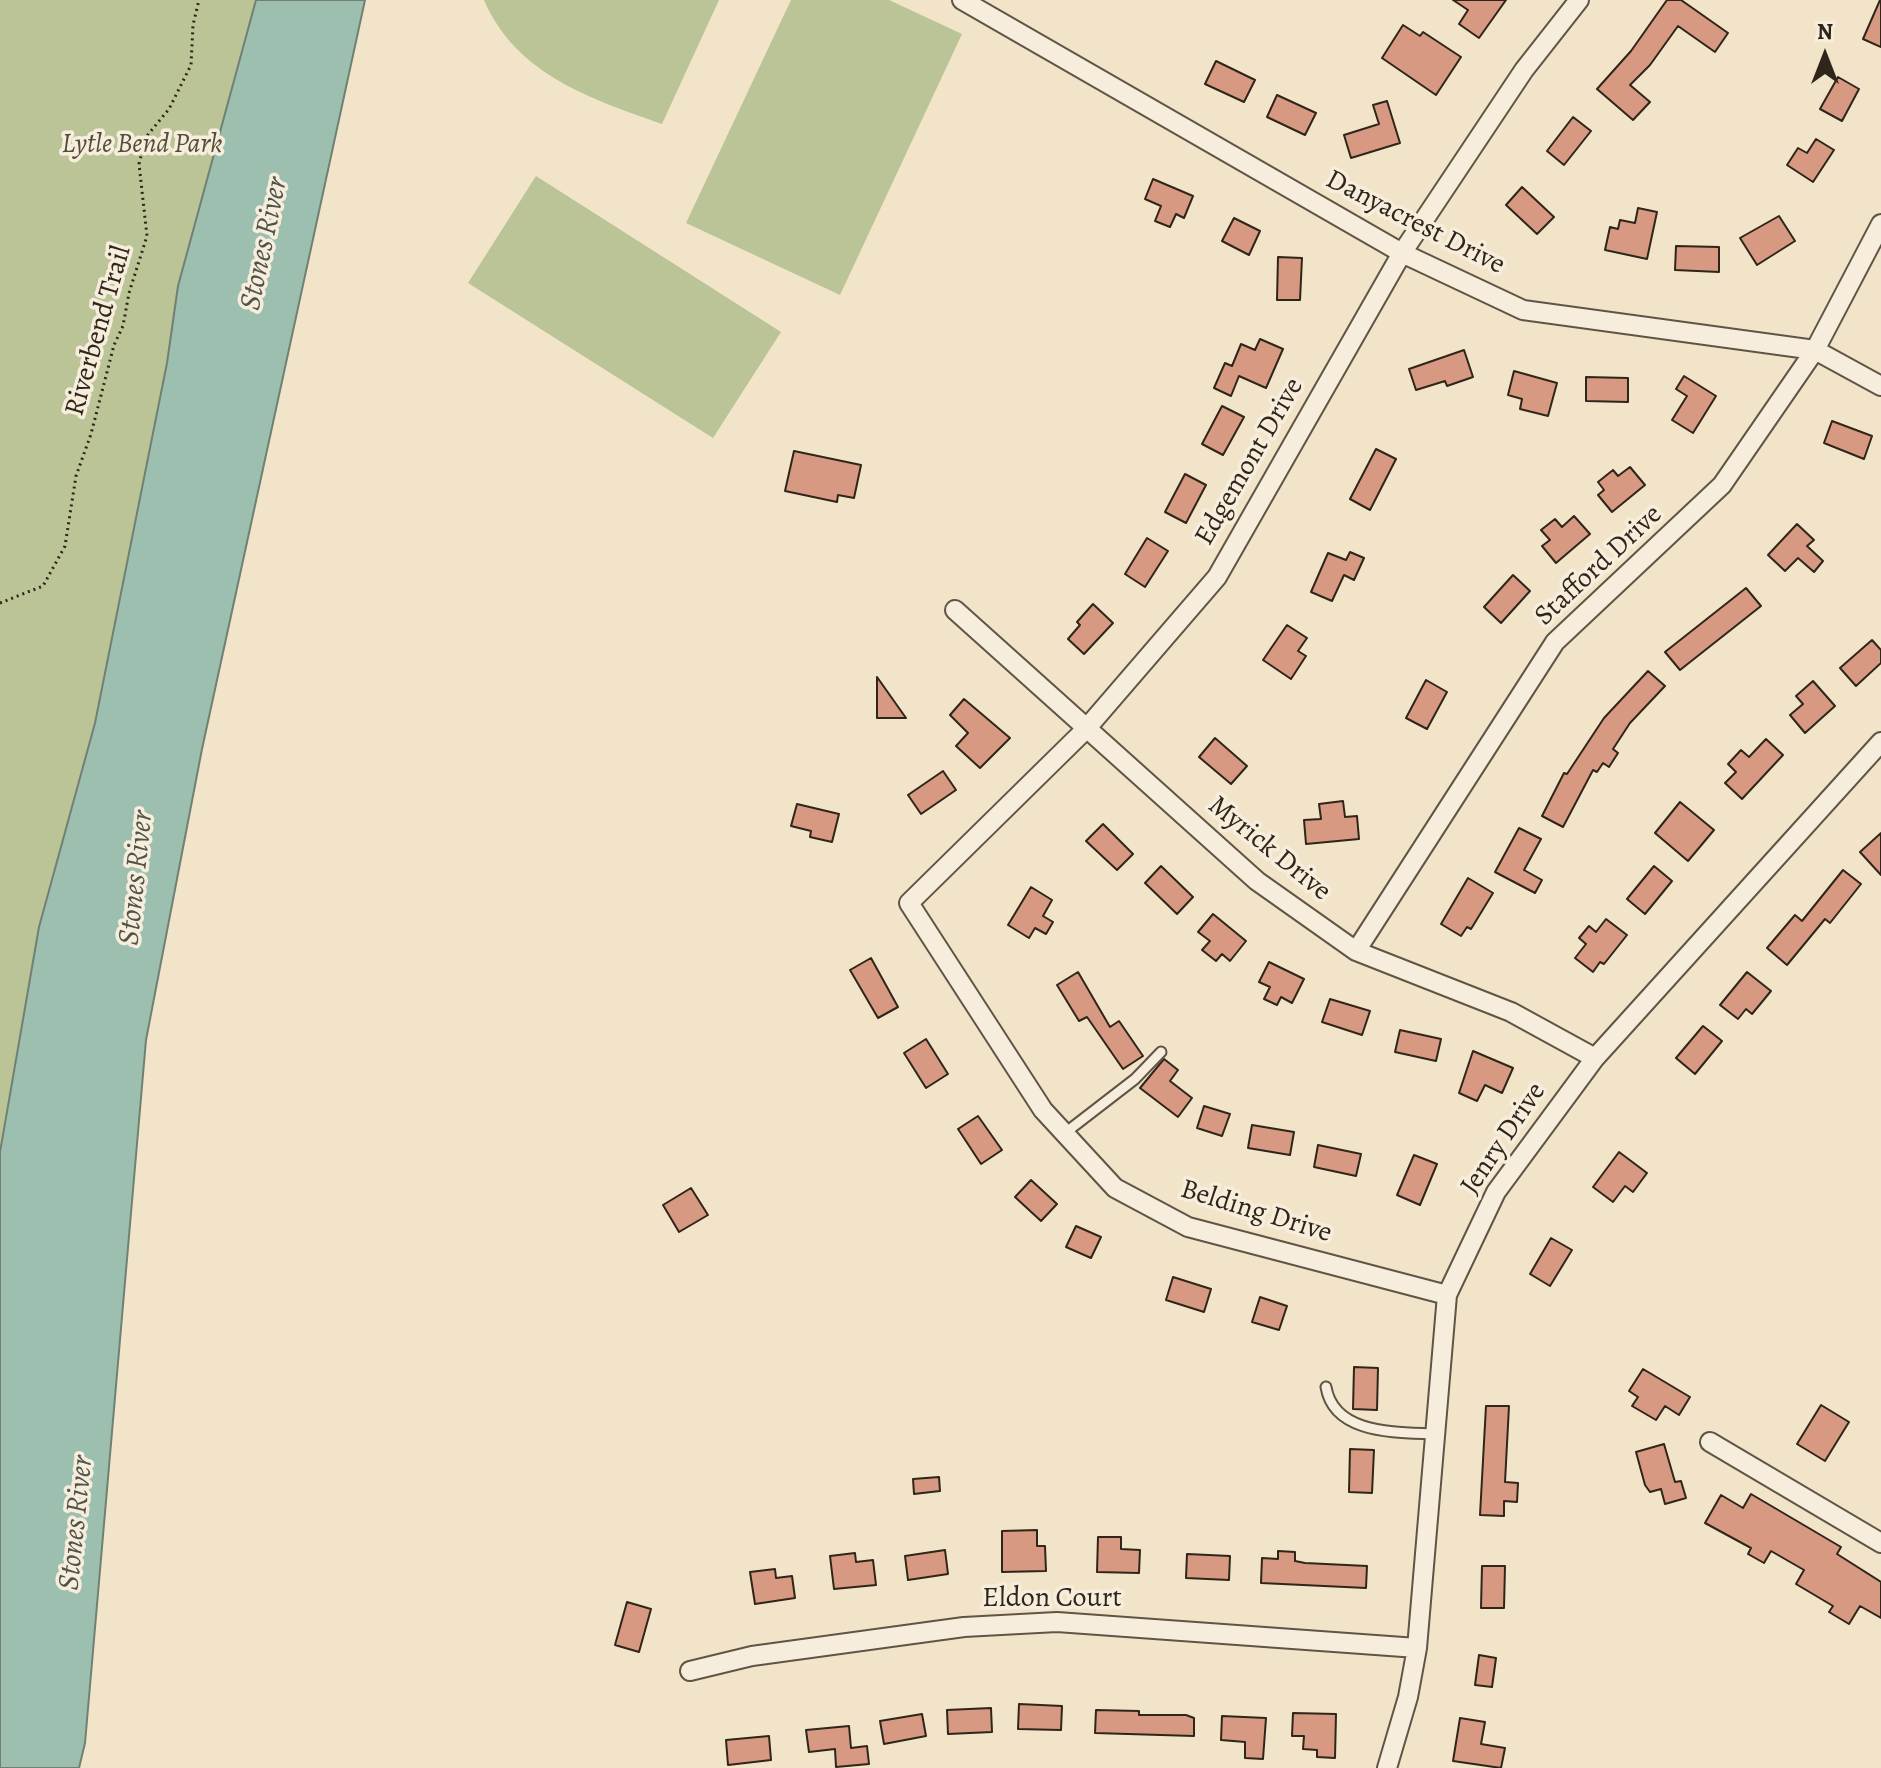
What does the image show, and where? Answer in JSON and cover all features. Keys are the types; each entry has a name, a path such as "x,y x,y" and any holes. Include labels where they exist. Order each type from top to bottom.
{"street":[{"name":"Danyacrest Drive","path":"962,0 1402,253 1523,310 1815,350 1881,386"},
{"name":"Edgemont Drive","path":"909,903 1086,729 1217,577 1402,253 1524,70 1579,0"},
{"name":"Stafford Drive","path":"1356,951 1555,642 1722,485 1815,350 1881,224"},
{"name":"Myrick Drive","path":"955,610 1257,881 1356,951 1511,1012 1595,1058"},
{"name":"Jenry Drive","path":"1387,1768 1408,1697 1417,1648 1447,1295 1496,1192 1595,1058 1881,742"},
{"name":"Belding Drive","path":"909,903 1043,1110 1115,1188 1188,1227 1447,1295"},
{"path":"1710,1442 1881,1543"},
{"name":"Eldon Court","path":"690,1671 752,1656 949,1629 1057,1622 1417,1648"}],"lane":[{"path":"1065,1133 1135,1079 1161,1052"},
{"path":"1326,1387 1328,1401 1340,1414 1362,1427 1435,1434"}],"path":[{"name":"Riverbend Trail","path":"0,603 43,586 65,546 76,476 91,434 147,236 139,164 146,137 169,109 191,65 193,25 199,0"}],"green space":[{"name":"Lytle Bend Park","path":"0,0 326,0 295,107 23,1768 0,1768"},
{"path":"484,0 719,0 662,124 583,94 536,66 515,48"},
{"path":"791,0 889,0 962,34 840,295 686,223"},
{"path":"536,176 781,332 713,438 468,283"}],"water":[{"name":"Stones River","path":"256,0 365,0 202,749 146,1040 85,1743 79,1768 0,1768 0,1152 39,927 95,723 167,363 178,286"}],"building":[{"path":"1453,0 1506,0 1479,38 1459,24 1468,10"},
{"path":"1667,0 1681,0 1728,33 1715,52 1678,26 1650,65 1630,85 1650,102 1633,120 1597,89 1631,51"},
{"path":"1881,0 1881,47 1863,39"},
{"path":"1403,25 1420,36 1423,32 1461,57 1436,95 1382,58"},
{"path":"1216,61 1255,80 1244,102 1205,84"},
{"path":"1838,77 1859,89 1842,121 1820,109"},
{"path":"1277,95 1316,113 1305,135 1267,117"},
{"path":"1387,101 1400,143 1351,158 1344,135 1379,124 1373,105"},
{"path":"1573,117 1591,131 1564,165 1547,151"},
{"path":"1816,139 1834,150 1813,182 1787,165 1798,148 1807,153"},
{"path":"1153,179 1193,196 1184,218 1176,214 1170,227 1155,221 1161,206 1145,199"},
{"path":"1522,187 1554,217 1537,234 1506,205"},
{"path":"1638,208 1657,212 1647,259 1605,250 1610,227 1618,229 1620,220 1635,223"},
{"path":"1779,216 1795,241 1757,265 1740,238"},
{"path":"1234,218 1260,231 1249,255 1222,241"},
{"path":"1676,246 1719,247 1719,272 1675,270"},
{"path":"1278,257 1302,258 1300,300 1277,300"},
{"path":"1260,339 1283,349 1266,388 1239,376 1231,396 1214,388 1225,363 1232,366 1241,344 1255,350"},
{"path":"1464,350 1473,377 1447,386 1445,381 1416,390 1409,369"},
{"path":"1514,371 1557,383 1548,416 1520,409 1522,399 1508,395"},
{"path":"1684,376 1716,396 1693,433 1672,420 1687,396 1676,389"},
{"path":"1586,377 1628,378 1628,402 1586,401"},
{"path":"1222,406 1244,417 1223,455 1202,444"},
{"path":"1832,421 1872,436 1864,459 1824,443"},
{"path":"1376,449 1396,459 1370,510 1350,499"},
{"path":"794,451 861,465 854,498 838,495 837,502 785,491"},
{"path":"1630,467 1645,485 1612,512 1598,495 1604,490 1598,482 1613,470 1618,476"},
{"path":"1185,474 1206,485 1186,523 1165,512"},
{"path":"1574,516 1590,534 1556,563 1542,546 1550,540 1541,530 1555,519 1562,527"},
{"path":"1797,524 1814,540 1807,546 1823,561 1814,572 1798,558 1785,571 1768,555"},
{"path":"1147,538 1168,551 1145,587 1125,574"},
{"path":"1350,552 1364,558 1354,580 1344,575 1332,601 1311,592 1328,553 1346,560"},
{"path":"1513,575 1530,591 1501,623 1484,607"},
{"path":"1746,588 1761,606 1680,670 1665,652"},
{"path":"1093,604 1113,623 1084,654 1068,639 1080,625 1077,622"},
{"path":"1287,625 1307,638 1298,651 1306,656 1291,679 1263,660"},
{"path":"1872,640 1881,650 1881,663 1856,686 1840,668"},
{"path":"1648,671 1665,686 1630,723 1613,749 1618,753 1609,767 1603,763 1597,772 1593,770 1563,827 1542,816 1564,773 1567,774 1604,718"},
{"path":"877,677 906,718 877,718"},
{"path":"1426,680 1447,692 1427,729 1406,718"},
{"path":"1813,681 1835,706 1805,733 1790,715 1803,704 1796,696"},
{"path":"964,699 1010,738 980,768 956,746 968,733 950,715"},
{"path":"1215,738 1247,766 1231,784 1199,757"},
{"path":"1766,739 1783,755 1742,799 1725,783 1736,772 1728,764 1741,750 1749,757"},
{"path":"943,771 956,790 921,814 908,795"},
{"path":"1343,801 1345,817 1357,816 1359,839 1306,844 1304,820 1321,819 1319,804"},
{"path":"1680,802 1714,830 1688,861 1655,833"},
{"path":"797,804 839,814 832,842 810,837 811,831 791,826"},
{"path":"1103,824 1133,854 1117,870 1086,841"},
{"path":"1519,828 1541,839 1524,870 1542,880 1535,893 1495,872"},
{"path":"1881,833 1881,875 1860,852"},
{"path":"1161,866 1193,897 1177,914 1145,883"},
{"path":"1654,866 1672,881 1645,914 1627,899"},
{"path":"1843,870 1861,884 1830,923 1825,919 1787,965 1767,948 1795,915 1802,921"},
{"path":"1468,878 1493,893 1471,929 1467,927 1461,936 1441,924"},
{"path":"1031,887 1052,900 1043,916 1053,922 1046,934 1035,928 1029,938 1008,925"},
{"path":"1213,914 1246,941 1230,961 1222,954 1216,961 1202,950 1210,941 1198,932"},
{"path":"1606,919 1627,935 1604,964 1600,962 1593,972 1575,958 1586,944 1579,938 1589,926 1596,932"},
{"path":"871,958 898,1007 878,1018 850,970"},
{"path":"1269,962 1304,979 1292,1003 1281,997 1277,1005 1264,999 1270,987 1259,982"},
{"path":"1078,972 1110,1027 1119,1021 1143,1056 1123,1069 1087,1017 1079,1021 1057,985"},
{"path":"1747,972 1771,991 1752,1014 1746,1009 1738,1019 1720,1005"},
{"path":"1330,999 1370,1011 1362,1035 1322,1022"},
{"path":"1703,1026 1722,1041 1695,1074 1676,1058"},
{"path":"1400,1030 1441,1039 1436,1061 1395,1052"},
{"path":"926,1039 948,1074 926,1088 904,1053"},
{"path":"1473,1051 1513,1068 1502,1093 1485,1085 1477,1101 1459,1093"},
{"path":"1164,1059 1178,1070 1170,1081 1192,1098 1178,1117 1140,1088"},
{"path":"1204,1106 1230,1114 1222,1136 1197,1128"},
{"path":"978,1116 1002,1150 981,1164 958,1129"},
{"path":"1252,1125 1294,1132 1290,1155 1248,1148"},
{"path":"1318,1145 1361,1154 1356,1176 1314,1167"},
{"path":"1619,1152 1647,1173 1633,1192 1625,1186 1613,1202 1593,1187"},
{"path":"1414,1155 1437,1164 1420,1205 1397,1195"},
{"path":"1031,1180 1057,1204 1041,1221 1015,1197"},
{"path":"691,1188 708,1215 679,1232 663,1205"},
{"path":"1076,1226 1101,1237 1091,1258 1066,1247"},
{"path":"1551,1238 1572,1250 1550,1286 1530,1274"},
{"path":"1173,1277 1211,1289 1204,1312 1166,1300"},
{"path":"1260,1297 1287,1306 1279,1330 1252,1322"},
{"path":"1354,1367 1378,1368 1377,1410 1353,1409"},
{"path":"1643,1369 1690,1397 1679,1415 1665,1406 1656,1420 1632,1406 1638,1397 1629,1391"},
{"path":"1821,1405 1849,1422 1825,1461 1797,1444"},
{"path":"1486,1406 1509,1406 1505,1482 1518,1483 1517,1502 1504,1501 1504,1516 1480,1515"},
{"path":"1664,1444 1675,1482 1681,1481 1686,1498 1665,1504 1661,1489 1650,1492 1645,1485 1636,1452"},
{"path":"1350,1449 1374,1450 1372,1493 1349,1492"},
{"path":"939,1477 940,1491 914,1494 913,1479"},
{"path":"1751,1494 1841,1547 1837,1554 1881,1582 1881,1618 1860,1606 1849,1624 1829,1612 1833,1606 1796,1584 1804,1570 1771,1551 1764,1563 1748,1554 1751,1548 1705,1523 1721,1495 1743,1508"},
{"path":"1037,1530 1037,1546 1045,1546 1046,1571 1002,1572 1002,1531"},
{"path":"1098,1537 1121,1537 1121,1549 1140,1550 1139,1573 1097,1572"},
{"path":"945,1550 948,1574 908,1580 905,1556"},
{"path":"1278,1551 1295,1552 1295,1561 1305,1563 1367,1566 1366,1588 1261,1583 1262,1558 1278,1559"},
{"path":"855,1553 856,1562 873,1560 876,1585 834,1589 830,1556"},
{"path":"1187,1554 1230,1556 1229,1580 1186,1578"},
{"path":"1482,1566 1505,1566 1504,1608 1481,1608"},
{"path":"775,1569 776,1578 792,1576 795,1598 755,1604 750,1572"},
{"path":"627,1602 651,1609 639,1652 615,1645"},
{"path":"1479,1655 1496,1658 1492,1687 1475,1685"},
{"path":"1019,1704 1062,1706 1061,1730 1018,1729"},
{"path":"991,1708 992,1732 948,1734 947,1710"},
{"path":"1096,1710 1139,1711 1139,1715 1186,1715 1194,1718 1194,1736 1095,1733"},
{"path":"1293,1713 1336,1714 1335,1758 1317,1757 1317,1750 1303,1749 1304,1736 1292,1736"},
{"path":"922,1714 926,1736 884,1744 880,1721"},
{"path":"1222,1716 1266,1718 1263,1759 1245,1758 1245,1742 1221,1740"},
{"path":"1460,1718 1485,1722 1481,1744 1505,1748 1501,1768 1453,1761"},
{"path":"849,1726 851,1748 867,1746 869,1764 836,1767 835,1749 809,1752 806,1730"},
{"path":"769,1736 771,1760 728,1765 726,1740"}]}
